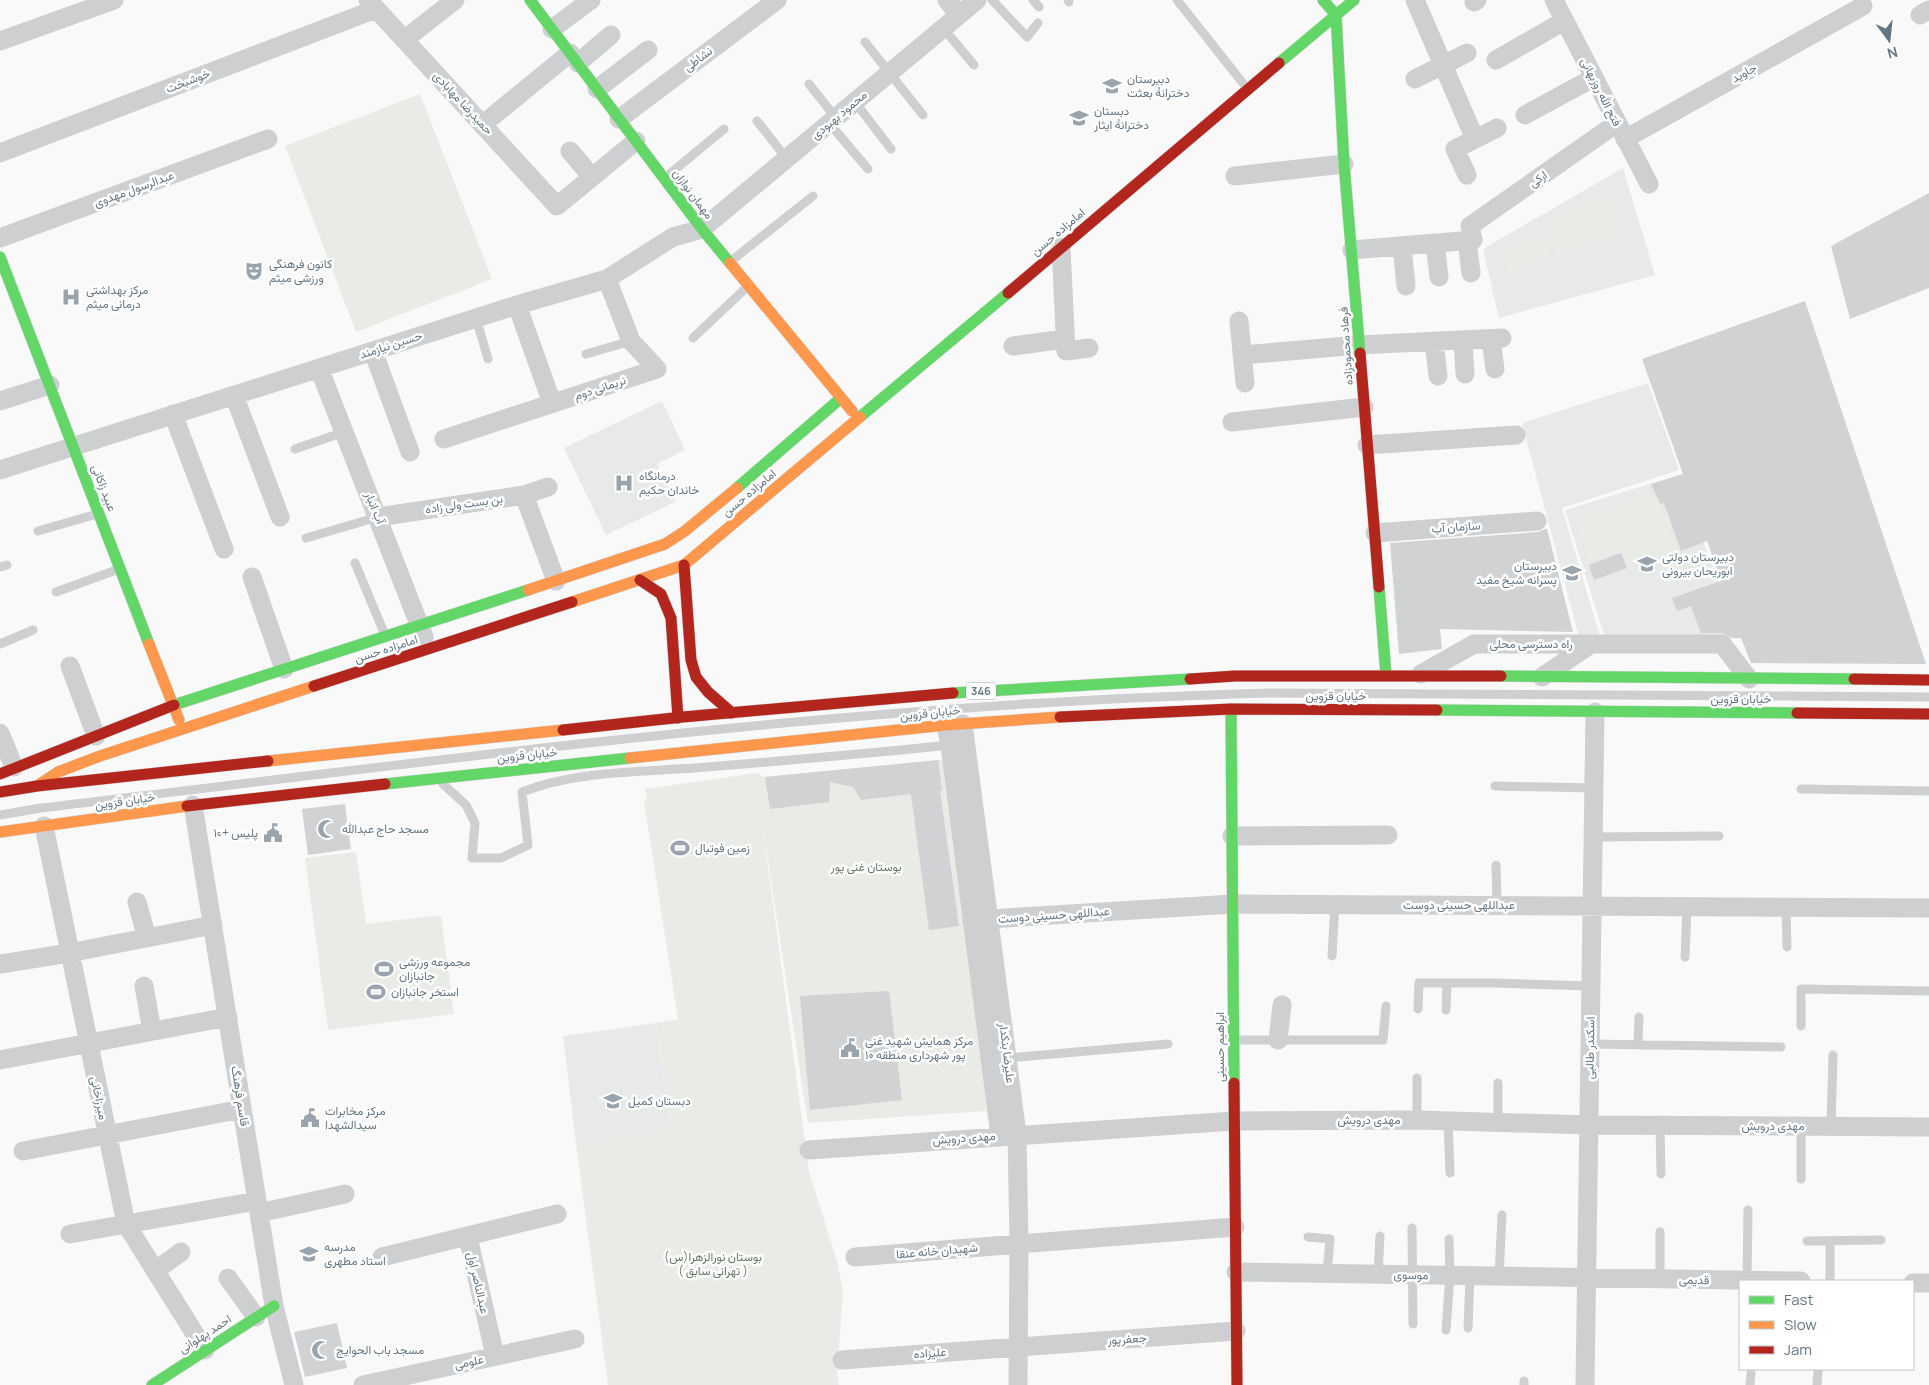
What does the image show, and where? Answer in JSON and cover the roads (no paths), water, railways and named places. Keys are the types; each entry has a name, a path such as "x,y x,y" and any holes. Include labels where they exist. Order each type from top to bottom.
{"main road":[{"name":"مهمان نوازان","path":"530,0 702,229 858,419"},
{"path":"1323,0 1336,15"},
{"name":"امامزاده حسن","path":"37,786 58,772 100,756 684,565 1354,0"},
{"name":"فرهاد محمودزاده","path":"1336,15 1344,164 1386,675"},
{"name":"عبید زاکانی","path":"0,257 182,729"},
{"name":"امامزاده حسن","path":"7,770 173,706 665,544 685,531 841,398"},
{"path":"684,565 692,660 696,677 708,692 732,713"},
{"path":"640,580 659,590 667,603 671,618 678,718"},
{"name":"خیابان قزوین","path":"0,792 37,786 678,718 966,692 1235,676 1386,675 1542,678 1929,680"},
{"name":"خیابان قزوین","path":"0,832 43,817 193,805 954,724 1093,715 1231,709 1929,714"},
{"name":"ابراهیم حسینی","path":"1231,709 1237,1385"},
{"path":"37,786 43,817"},
{"name":"احمد پهلوانی","path":"152,1385 274,1306"}],"street":[{"path":"0,41 114,0"},
{"path":"552,29 591,0"},
{"name":"نشاطی","path":"619,119 777,0"},
{"name":"محمود بهبودی","path":"702,229 943,28 953,7 976,0"},
{"path":"1415,0 1475,139"},
{"name":"فتح الله روزبهانی","path":"1554,0 1649,184"},
{"path":"404,40 446,3"},
{"name":"حمیدرضا مهابادی","path":"372,4 557,206 592,177"},
{"name":"خوشبخت","path":"0,152 372,4"},
{"name":"جاوید","path":"1621,131 1864,6"},
{"path":"1496,60 1564,21"},
{"path":"482,125 574,58 611,35"},
{"path":"597,89 648,50"},
{"path":"1414,79 1467,53"},
{"path":"1525,115 1594,78"},
{"path":"1467,175 1455,149 1498,128"},
{"name":"ارکی","path":"1470,241 1470,226 1621,131"},
{"name":"عبدالرسول مهدوی","path":"0,238 268,139"},
{"path":"570,151 592,177 636,141"},
{"path":"1235,176 1344,164"},
{"name":"حسین نیازمند","path":"0,470 517,305 607,279 673,237 702,229"},
{"path":"1352,250 1470,241 1471,274"},
{"path":"1435,244 1439,277"},
{"path":"1402,246 1406,286"},
{"path":"1062,247 1066,351 1089,348"},
{"name":"نریمانی دوم","path":"444,438 657,369 631,340 607,279"},
{"path":"517,305 552,403"},
{"path":"1239,321 1244,383"},
{"path":"1013,346 1065,339"},
{"path":"1242,355 1359,345 1496,339 1494,369"},
{"path":"1463,340 1466,374"},
{"path":"1434,341 1438,376"},
{"path":"373,351 410,452"},
{"name":"آب انبار","path":"319,368 429,649"},
{"path":"0,401 50,385"},
{"path":"234,395 280,517"},
{"path":"1232,422 1364,407"},
{"path":"173,414 224,550"},
{"path":"1368,445 1516,435"},
{"name":"بن بست ولی زاده","path":"378,517 524,495 548,487"},
{"path":"524,495 556,581"},
{"name":"سازمان آب","path":"1375,533 1537,521"},
{"path":"252,577 284,669"},
{"name":"راه دسترسی محلی","path":"1419,676 1474,644 1722,644 1749,679"},
{"name":"راه دسترسی محلی","path":"1542,678 1591,644"},
{"path":"70,666 96,736"},
{"name":"اسکندر طالبی","path":"1585,1385 1595,712"},
{"name":"علیرضا بنکدار","path":"954,724 950,745 981,921 1008,1058 1008,1135"},
{"name":"علیرضا بنکدار","path":"954,724 1008,1135 1019,1244 1018,1385"},
{"path":"0,733 7,770"},
{"name":"قاسم فرهنگ","path":"193,805 274,1306 294,1385"},
{"name":"میرزاخانی","path":"43,817 69,953 126,1224 205,1350"},
{"path":"1232,836 1388,834"},
{"path":"137,902 147,938"},
{"name":"عبداللهی حسینی دوست","path":"981,921 1233,904 1929,908"},
{"path":"0,964 69,953 212,925"},
{"path":"144,986 152,1031"},
{"path":"1278,1040 1282,1005"},
{"path":"0,1060 228,1017"},
{"path":"23,1150 242,1109"},
{"name":"مهدی درویش","path":"809,1150 1234,1121 1418,1120 1589,1125 1929,1126"},
{"path":"70,1234 126,1224 345,1194"},
{"path":"468,1237 557,1214"},
{"path":"1019,1244 1235,1227"},
{"name":"عبدالناصر اول","path":"382,1257 468,1237 495,1356"},
{"name":"شهیدان خانه‌ عنقا","path":"855,1257 1019,1244"},
{"path":"155,1270 181,1252"},
{"name":"موسوی","path":"1236,1272 1587,1279"},
{"path":"228,1278 256,1317"},
{"name":"قدیمی","path":"1587,1279 1739,1281"},
{"path":"1914,1283 1929,1283"},
{"name":"جعفرپور","path":"1018,1347 1236,1331"},
{"name":"علومی","path":"363,1385 575,1339"},
{"name":"علیزاده","path":"842,1360 1018,1347"}],"lane":[{"path":"992,0 1027,37 1038,23"},
{"path":"1177,0 1248,89"},
{"path":"943,28 974,65"},
{"path":"865,42 923,114"},
{"path":"809,84 832,120 868,169"},
{"path":"855,102 891,149"},
{"path":"757,121 787,159"},
{"path":"664,178 724,129"},
{"path":"729,262 813,196"},
{"path":"693,338 748,286"},
{"path":"476,318 488,359"},
{"path":"586,354 631,340"},
{"path":"295,449 344,432"},
{"path":"38,531 99,514"},
{"path":"306,538 378,517"},
{"path":"355,563 385,636"},
{"path":"56,592 120,569"},
{"path":"0,644 33,630"},
{"path":"0,815 43,817 694,732 952,708 1269,692 1929,697"},
{"path":"437,778 466,804 475,823 472,858 501,858 528,845 522,792 546,783 595,776 853,756 950,745"},
{"path":"1495,786 1594,788"},
{"path":"1801,789 1929,791"},
{"path":"1593,838 1719,836"},
{"path":"1496,864 1497,905"},
{"path":"1332,956 1335,904"},
{"path":"1685,957 1686,908"},
{"path":"1786,908 1787,947"},
{"path":"1418,1009 1420,983 1591,986"},
{"path":"1446,1010 1447,983"},
{"path":"1801,1026 1802,989 1929,991"},
{"path":"1234,1040 1384,1040 1386,1006"},
{"path":"1638,1045 1639,1017"},
{"path":"1008,1058 1168,1044"},
{"path":"1590,1044 1781,1047"},
{"path":"1831,1126 1833,1055"},
{"path":"1417,1078 1418,1120"},
{"path":"1498,1083 1498,1122"},
{"path":"1448,1121 1450,1173"},
{"path":"1660,1125 1661,1174"},
{"path":"1801,1126 1801,1178"},
{"path":"1747,1280 1748,1210"},
{"path":"1499,1277 1502,1215"},
{"path":"1412,1228 1414,1275 1413,1324"},
{"path":"1660,1232 1660,1280"},
{"path":"1378,1275 1380,1236"},
{"path":"1308,1237 1330,1239 1327,1274"},
{"path":"1446,1330 1450,1276 1449,1239"},
{"path":"1808,1241 1881,1240"},
{"path":"1830,1242 1830,1280"},
{"path":"1468,1328 1470,1276"},
{"path":"1818,1371 1818,1385"},
{"path":"1750,1385 1751,1373"}],"place":[{"name":"دبیرستان دخترانهٔ بعثت","path":"1112,86"},
{"name":"دبستان دخترانهٔ ایثار","path":"1079,118"},
{"name":"کانون فرهنگی ورزشی میثم","path":"254,271"},
{"name":"مرکز بهداشتی درمانی میثم","path":"71,297"},
{"name":"درمانگاه خاندان حکیم","path":"624,483"},
{"name":"دبیرستان دولتی ابوریحان بیرونی","path":"1647,564"},
{"name":"دبیرستان پسرانه شیخ مفید","path":"1572,573"},
{"name":"مسجد حاج عبدالله","path":"327,829"},
{"name":"پلیس +۱۰","path":"273,833"},
{"name":"زمین فوتبال","path":"680,848"},
{"name":"مجموعه ورزشی جانبازان","path":"384,969"},
{"name":"استخر جانبازان","path":"376,992"},
{"name":"مرکز همایش شهید غنی پور شهرداری منطقه ۱۰","path":"850,1048"},
{"name":"دبستان کمیل","path":"613,1101"},
{"name":"مرکز مخابرات سیدالشهدا","path":"310,1118"},
{"name":"مدرسه استاد مطهری","path":"309,1254"},
{"name":"مسجد باب الحوایج","path":"321,1350"}],"park label":[{"name":"بوستان غنی پور","path":"866,867"},
{"name":"بوستان نورالزهرا(س) ( تهرانی سابق )","path":"713,1264"}]}
